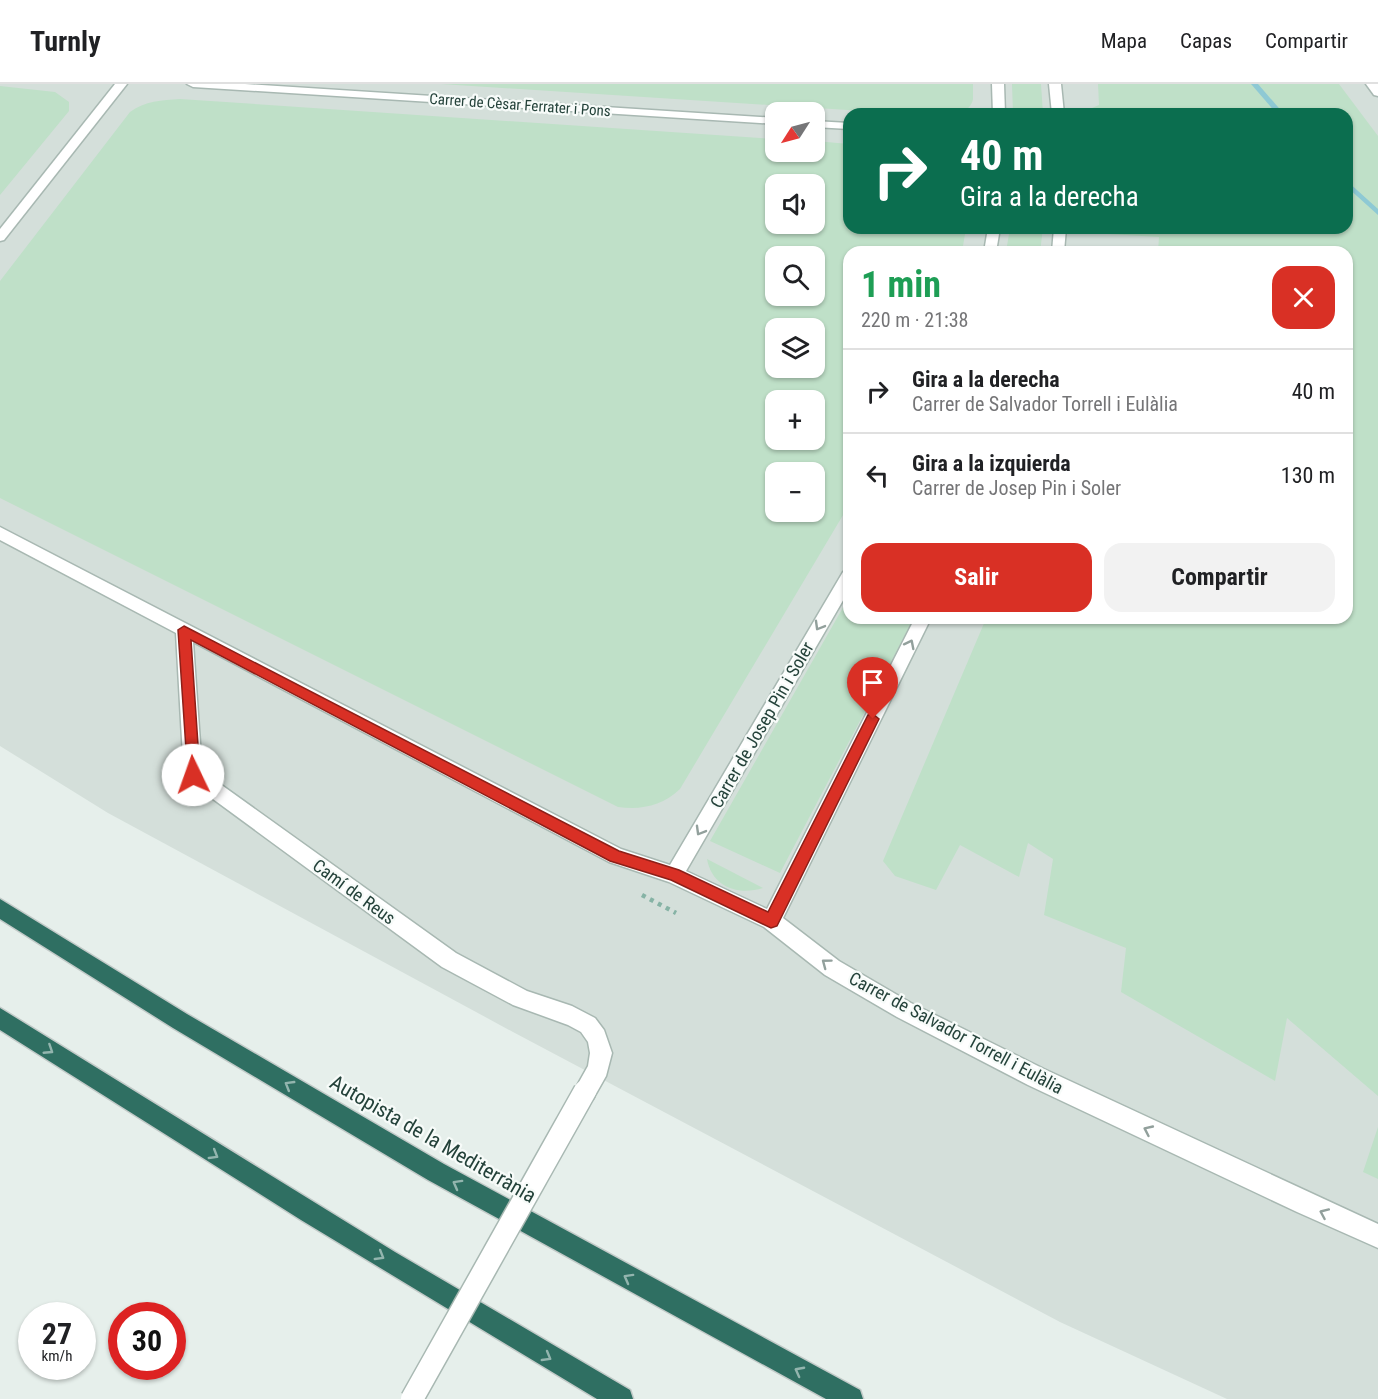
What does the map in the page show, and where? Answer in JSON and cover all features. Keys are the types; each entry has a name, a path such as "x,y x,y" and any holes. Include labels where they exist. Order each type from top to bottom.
{"highway":[{"name":"Autopista de la Mediterrània","path":"0,908 180,1021 436,1172 851,1399"},
{"path":"0,1018 193,1142 496,1328 621,1399"}],"street":[{"path":"0,237 121,84"},
{"name":"Carrer de Cèsar Ferrater i Pons","path":"193,84 765,121"},
{"path":"998,84 999,108"},
{"path":"1055,84 1057,108"},
{"path":"1372,84 1378,93"},
{"path":"995,108 999,100"},
{"path":"825,125 843,126"},
{"name":"Carrer de Salvador Torrell i Eulàlia","path":"0,533 616,856 674,875 771,921 832,968 904,1010 1036,1077 1378,1236"},
{"name":"Carrer de Josep Pin i Soler","path":"674,875 843,586"},
{"path":"771,921 920,624"},
{"name":"Camí de Reus","path":"184,630 193,775 449,960 520,998 549,1010 572,1016 588,1025 597,1037 601,1053 598,1069 412,1399"}],"shaded area":[{"path":"0,84 1378,84 1378,1399 1227,1399 1060,1322 513,1032 108,813 0,746"}],"green space":[{"path":"441,84 973,84 973,99 968,108 825,108 825,102 765,102 765,104"},
{"path":"1012,84 1041,84 1043,108 1013,108"},
{"path":"1098,84 1339,84 1378,136 1378,1096 1287,1018 1275,1081 1121,992 1126,948 1044,915 1053,859 1028,843 1019,877 960,845 936,890 895,876 883,861 984,624 1353,624 1353,246 1158,246 1159,237 1108,234 1353,234 1353,108 1092,108 1099,105"},
{"path":"0,86 55,92 69,102 69,111 0,195"},
{"path":"180,99 765,138 765,162 825,162 825,142 843,143 843,234 965,234 963,246 843,246 843,515 680,789 673,795 651,806 618,807 0,498 0,281 130,112 148,103"},
{"path":"1009,234 1042,234 1041,246 1007,246"},
{"path":"843,608 843,624 911,624 780,873 710,841"},
{"path":"707,859 763,888 744,891 720,883 710,869"},
{"path":"1378,1127 1378,1179 1363,1172"}],"waterway":[{"path":"1254,84 1276,108"},
{"path":"1353,189 1378,213"}],"route":[{"path":"193,775 184,630 616,856 674,875 771,921 873,719"}]}
